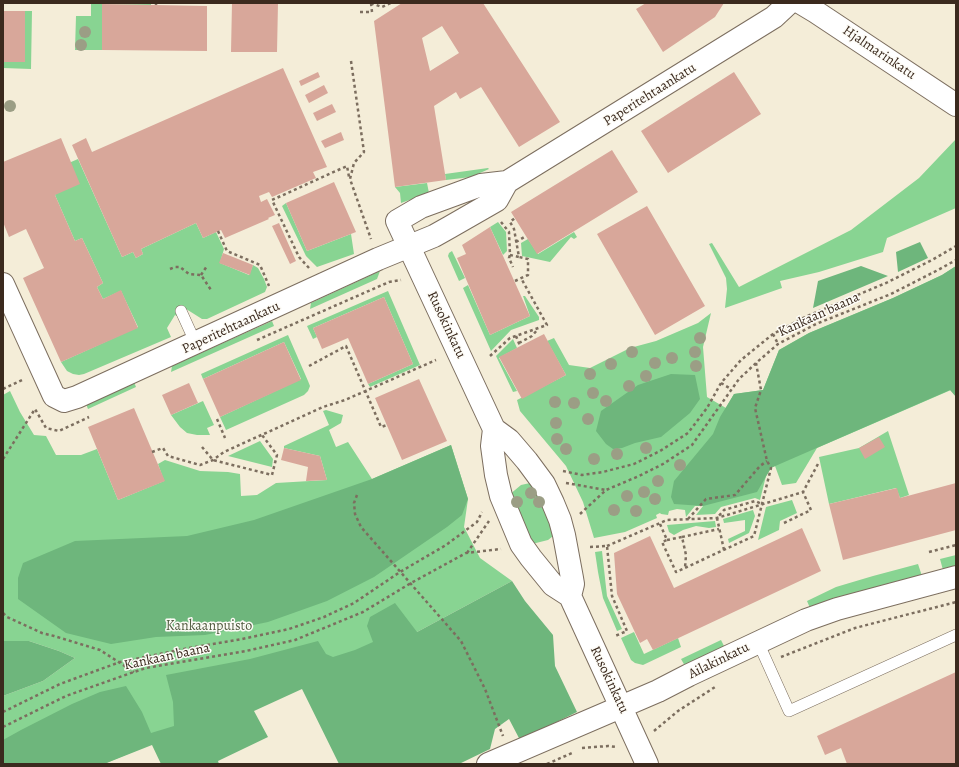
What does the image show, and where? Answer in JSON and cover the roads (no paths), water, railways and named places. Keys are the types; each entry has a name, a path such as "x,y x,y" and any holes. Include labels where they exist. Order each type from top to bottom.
{"street":[{"name":"Paperitehtaankatu","path":"397,221 421,207 481,185 507,182 774,17 789,3"},
{"name":"Hjalmarinkatu","path":"801,3 956,105"},
{"name":"Paperitehtaankatu","path":"3,284 54,396 64,400 78,397 408,246 434,236 497,200 507,182"},
{"name":"Rusokinkatu","path":"397,221 494,429 508,440 527,461 544,484 553,503 564,535 572,578 573,584 570,596"},
{"name":"Rusokinkatu","path":"494,429 492,446 496,475 501,496 521,544 553,585 570,596 648,764"},
{"name":"Ailakinkatu","path":"488,764 670,686 689,675 806,620 837,608 956,577"}],"lane":[{"path":"180,311 196,344"},
{"path":"758,642 789,711 956,635"}],"park label":[{"name":"Kankaanpuisto","path":"209,627"}]}
